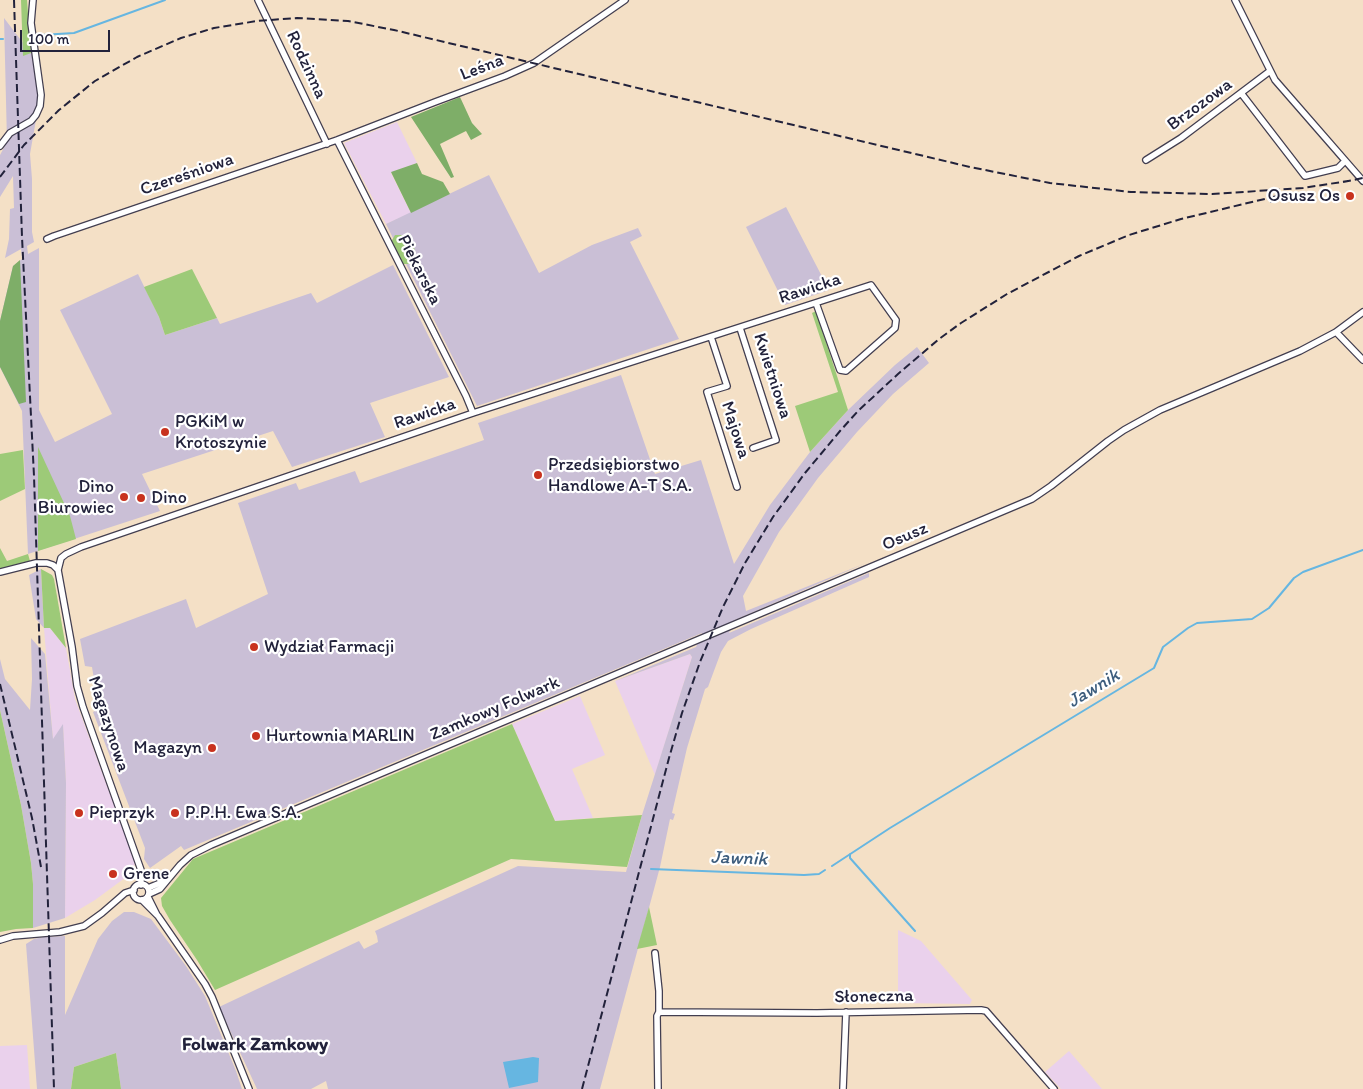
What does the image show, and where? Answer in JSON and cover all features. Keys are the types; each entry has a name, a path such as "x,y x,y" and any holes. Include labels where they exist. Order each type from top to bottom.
{"street":[{"path":"0,146 10,133 31,121 40,106 41,95 31,23 33,0"},
{"name":"Rodzinna","path":"258,0 327,144"},
{"name":"Leśna","path":"337,140 522,69 534,63 625,0"},
{"path":"1234,0 1270,71 1282,89 1363,182"},
{"name":"Brzozowa","path":"1146,160 1181,138 1270,71"},
{"path":"1242,93 1304,176 1338,168 1345,161"},
{"name":"Czereśniowa","path":"47,239 337,140"},
{"name":"Piekarska","path":"337,140 473,413"},
{"name":"Rawicka","path":"58,570 61,558 82,548 473,413 871,285 896,320 895,328 846,371 840,370 816,303"},
{"name":"Osusz","path":"730,627 1032,499 1052,486 1116,435 1153,414 1292,355 1336,332 1363,312"},
{"name":"Kwietniowa","path":"740,328 776,440 754,448"},
{"path":"1336,332 1363,360"},
{"name":"Majowa","path":"711,337 727,386 708,392 738,487"},
{"path":"0,572 36,563 47,563 53,565 58,570"},
{"name":"Magazynowa","path":"58,570 83,707 141,870 141,885"},
{"name":"Zamkowy Folwark","path":"142,900 148,893 160,889 191,855 211,845 730,627"},
{"path":"158,916 148,893 141,885 137,886 135,893 138,899 142,900 158,916 205,984 249,1089"},
{"path":"0,940 13,936 60,932 84,926 125,893 135,893"},
{"path":"655,953 659,991 659,1012 657,1016 658,1089"},
{"name":"Słoneczna","path":"659,1012 982,1010 986,1011 1054,1089"},
{"path":"843,1089 846,1012"}],"shaded area":[{"path":"4,18 33,56 38,98 30,154 32,232 34,242 27,246 28,254 39,248 39,410 55,442 112,414 60,310 138,274 159,317 165,335 217,318 220,324 311,293 317,303 393,265 449,377 370,403 385,437 292,467 273,431 142,474 160,511 28,554 22,411 0,367 0,321 13,266 22,259 21,249 5,258 9,239 10,209 14,208 13,176 0,197 0,155 7,142"},
{"path":"397,122 417,163 391,173 411,213 386,224 344,143"},
{"path":"489,175 539,273 592,245 638,228 642,236 630,242 679,339 477,406 386,224"},
{"path":"786,207 829,290 785,305 746,227"},
{"path":"917,347 929,363 893,394 857,432 818,478 779,532 743,596 746,611 866,563 735,620 729,633 869,573 869,577 728,641 721,652 708,687 705,689 687,748 672,813 675,814 673,820 670,819 660,867 600,1089 328,1089 326,1081 311,1089 257,1089 219,1007 359,941 364,949 378,942 375,931 518,866 626,872 692,657 690,654 615,681 696,647 702,633 184,850 181,846 150,868 144,859 145,848 93,712 99,709 92,667 85,666 80,639 186,599 196,628 268,594 238,503 296,483 299,490 355,471 360,483 484,440 478,423 621,375 655,474 701,460 734,564 770,505 810,452 848,410 895,365"},
{"path":"41,569 44,628 36,619 29,575"},
{"path":"44,628 50,628 66,648 75,699 135,862 133,872 95,900 65,918 66,783 63,726 53,740"},
{"path":"31,638 45,654 53,739 63,724 66,783 65,918 33,928 31,863 21,805 0,710 0,659 5,679 30,710 32,679"},
{"path":"690,654 692,657 655,775 615,681"},
{"path":"580,696 605,755 572,769 593,818 555,821 512,724"},
{"path":"124,912 134,912 151,919 186,966 205,996 242,1089 121,1089 116,1053 74,1067 71,1089 37,1089 26,944 34,939 43,937 65,936 65,1015 98,939 112,921"},
{"path":"898,930 921,941 972,1000 970,1004 898,1003"},
{"path":"27,1045 30,1089 0,1089 0,1046"},
{"path":"1069,1051 1102,1089 1061,1089 1045,1072"}],"green space":[{"path":"21,0 27,0 31,53 23,56"},
{"path":"460,97 472,123 482,134 471,140 466,131 440,144 454,177 451,178 411,117"},
{"path":"417,163 422,174 443,182 450,194 411,213 391,172"},
{"path":"395,235 409,237 412,241 416,257 409,264 402,264 391,242"},
{"path":"20,260 26,402 19,404 0,367 0,321 13,266"},
{"path":"192,269 217,318 165,335 159,317 144,287"},
{"path":"816,311 848,410 810,452 795,406 838,392 812,313"},
{"path":"38,447 70,516 76,539 38,551"},
{"path":"23,450 25,489 0,501 0,454"},
{"path":"0,548 7,561 28,554 30,561 0,569"},
{"path":"41,569 52,575 54,579 66,648 50,628 44,628"},
{"path":"0,710 21,805 31,863 33,928 0,932"},
{"path":"512,724 555,821 642,815 627,867 511,859 215,990 162,906 161,898 193,859"},
{"path":"649,907 657,945 637,949"},
{"path":"116,1053 121,1089 71,1089 74,1067"}],"water":[{"path":"533,1057 539,1058 538,1082 509,1088 503,1062"}],"waterway":[{"path":"41,35 74,33 165,0"},
{"name":"Jawnik","path":"832,866 890,828 1154,668 1163,647 1188,628 1197,623 1252,619 1269,608 1294,578 1303,572 1363,550"},
{"path":"850,854 850,858 915,931"},
{"name":"Jawnik","path":"651,869 804,875 819,874 825,870"}],"railway":[{"path":"14,0 22,237 34,476 54,1089"},
{"path":"0,177 24,145 59,110 95,81 137,57 181,38 214,28 257,21 297,18 348,21 394,30 970,167 1050,183 1131,192 1212,194 1303,188 1348,181"},
{"path":"1343,182 1363,178"},
{"path":"1270,202 1312,193"},
{"path":"582,1089 669,758 700,662 723,607 745,563 773,517 805,473 858,411 898,374 939,339 1007,294 1079,256 1129,235 1181,219 1277,196"},
{"path":"0,684 32,818 41,867"}],"place":[{"name":"Osusz Os","path":"1350,196"},
{"name":"PGKiM w Krotoszynie","path":"165,432"},
{"name":"Przedsiębiorstwo Handlowe A-T S.A.","path":"538,475"},
{"name":"Dino Biurowiec","path":"124,497"},
{"name":"Dino","path":"141,498"},
{"name":"Wydział Farmacji","path":"254,647"},
{"name":"Hurtownia MARLIN","path":"256,736"},
{"name":"Magazyn","path":"212,748"},
{"name":"Pieprzyk","path":"79,813"},
{"name":"P.P.H. Ewa S.A.","path":"175,813"},
{"name":"Grene","path":"113,874"}],"district":[{"name":"Folwark Zamkowy","path":"255,1045"}]}
